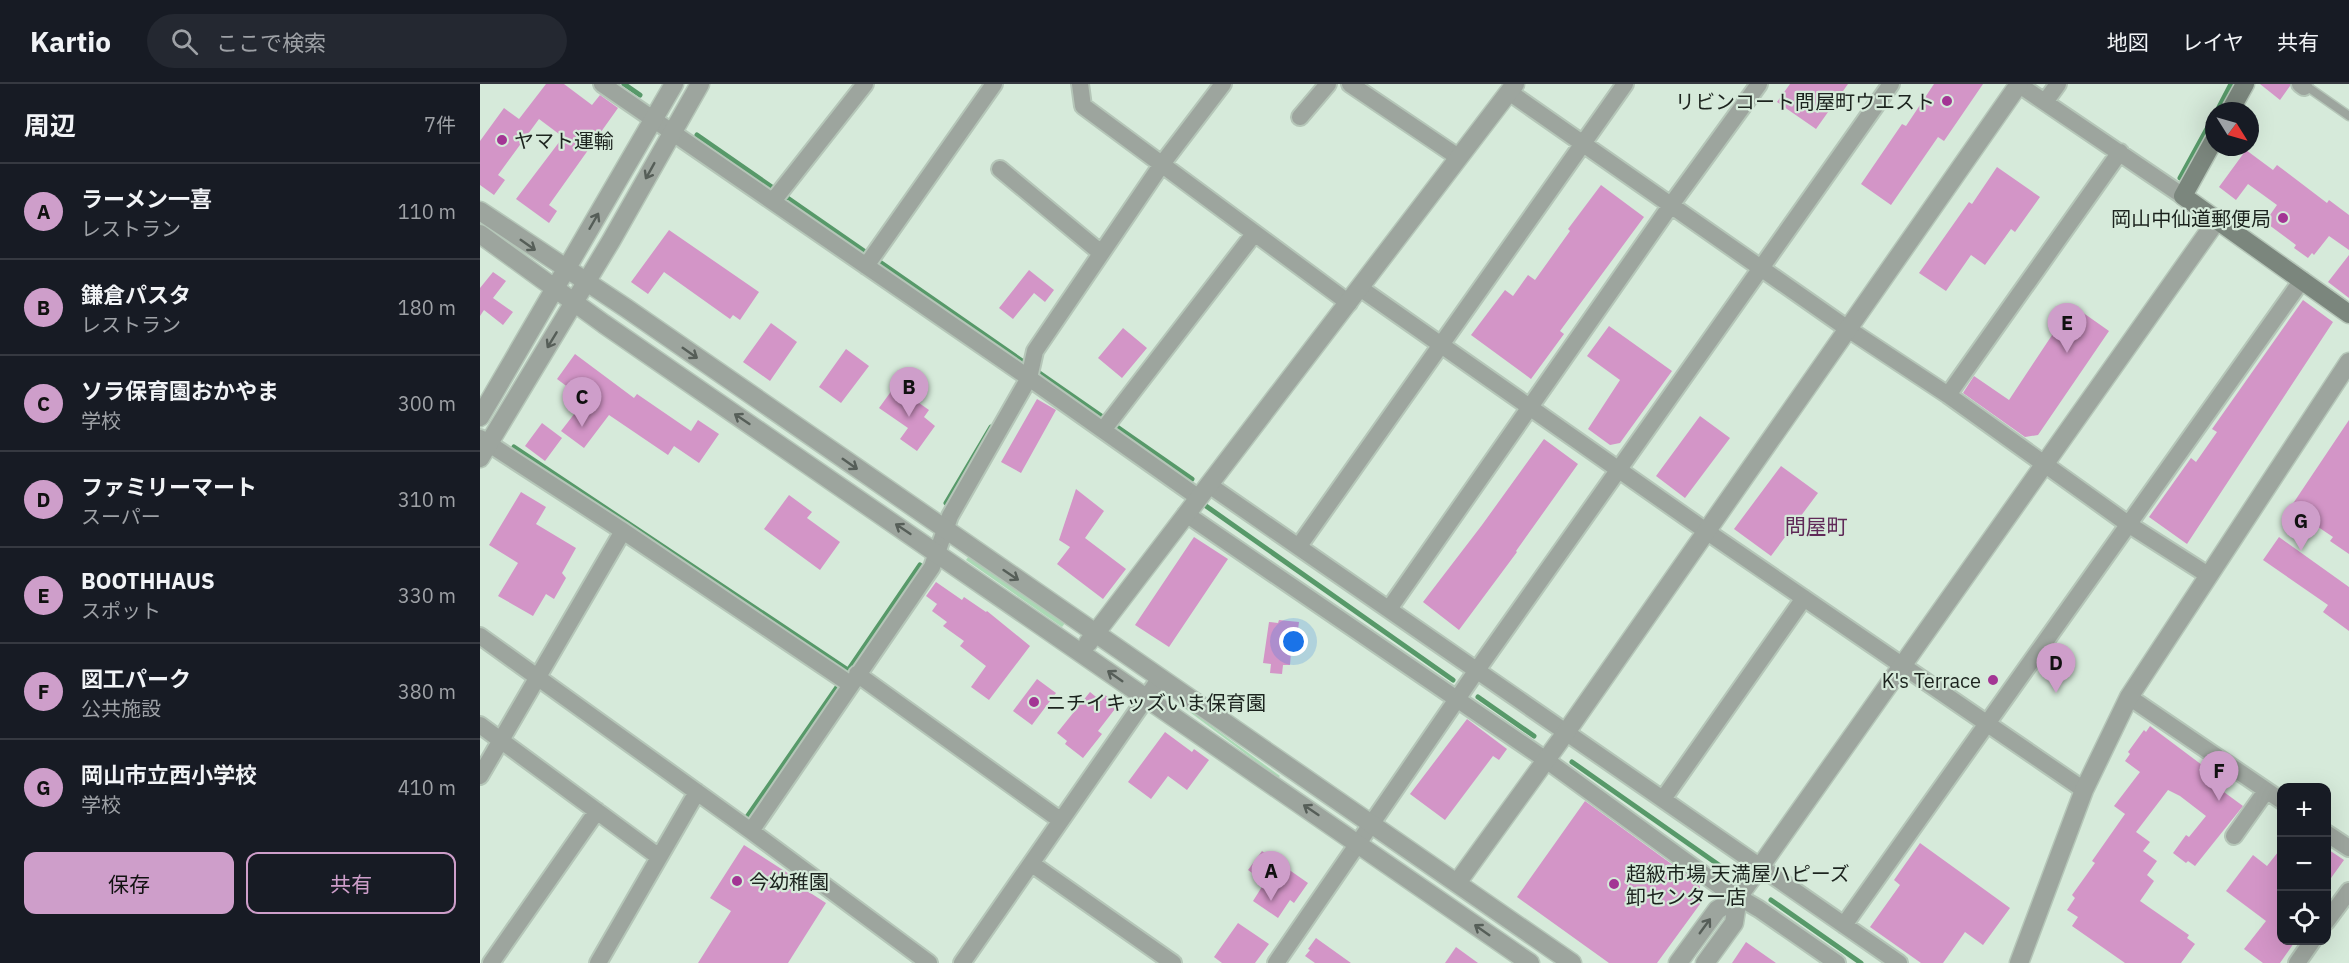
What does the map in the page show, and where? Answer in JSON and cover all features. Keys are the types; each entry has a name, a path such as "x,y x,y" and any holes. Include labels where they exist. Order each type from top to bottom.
{"main road":[{"path":"2235,102 2245,84"},
{"path":"2205,156 2183,196 2349,314"}],"street":[{"path":"602,84 672,133 778,196 1027,372 1107,424 1204,492 1299,546 1899,963"},
{"path":"480,417 674,84"},
{"path":"700,84 586,283 483,447 623,531 1060,820"},
{"path":"778,196 865,84"},
{"path":"871,260 994,84"},
{"path":"1080,84 1083,106 1254,234 1441,345 1706,531 2084,790"},
{"path":"751,831 848,679 932,567 950,516 1027,372 1035,351 1162,164 1223,84"},
{"path":"1300,117 1328,84"},
{"path":"1350,84 1458,157"},
{"path":"1299,546 1625,84"},
{"path":"1389,609 1671,205 1760,84"},
{"path":"1276,963 1477,670 1891,84"},
{"path":"1457,883 1567,731 2018,84 2183,196"},
{"path":"2045,102 2058,84"},
{"path":"1081,652 1512,88 1582,143 1848,329 1948,395 2128,524 2208,575"},
{"path":"1948,395 2120,152"},
{"path":"1000,169 1101,253"},
{"path":"480,212 1572,963"},
{"path":"1678,963 1717,910 1738,897 1760,867 2217,220"},
{"path":"480,234 574,302 1530,963"},
{"path":"1107,424 1254,234"},
{"path":"1844,925 2302,280"},
{"path":"2019,963 2084,790 2129,697 2349,362"},
{"path":"1186,514 1546,760 1721,887 1837,963"},
{"path":"480,776 623,531"},
{"path":"1663,799 1804,598"},
{"path":"480,636 751,831 929,963"},
{"path":"962,963 1160,678"},
{"path":"2129,697 2277,798"},
{"path":"480,725 659,857"},
{"path":"2234,836 2266,791"},
{"path":"598,963 697,792"},
{"path":"491,963 597,811"},
{"path":"2331,835 2349,848"},
{"path":"1032,864 1173,963"},
{"path":"2331,915 2349,891"},
{"path":"1705,963 1734,923 1738,897"},
{"path":"2297,963 2310,945"}],"lane":[{"path":"2302,86 2309,88 2349,116"}],"green space":[{"path":"969,556 1065,623 1062,627 966,560"},
{"path":"1180,703 1280,776 1278,778"}],"building":[{"path":"546,84 564,84 592,105 600,95 618,108 549,205 557,211 549,223 516,199 563,137 539,119 498,175 505,180 494,195 480,185 480,141 504,108 519,119"},
{"path":"1790,84 1848,84 1816,129 1777,102"},
{"path":"1934,84 1983,84 1944,141 1938,137 1891,205 1861,184 1902,124 1906,126"},
{"path":"2260,84 2290,84 2290,86 2280,100"},
{"path":"2242,156 2254,156 2273,170 2277,165 2327,203 2329,200 2349,215 2349,250 2329,236 2314,255 2312,253 2308,258 2294,248 2296,245 2265,222 2277,205 2248,184 2236,200 2219,187"},
{"path":"1997,167 2040,197 2015,232 2011,229 1985,265 1971,255 1946,291 1919,273 1969,202 1972,204"},
{"path":"1601,185 1644,217 1560,331 1564,334 1531,379 1471,335 1505,290 1513,296 1528,275 1535,280 1570,231 1568,229"},
{"path":"669,230 759,292 740,320 733,315 730,319 664,272 648,294 631,282"},
{"path":"2349,255 2349,298 2328,282"},
{"path":"1029,270 1054,290 1045,302 1034,293 1013,319 999,308"},
{"path":"493,272 506,281 493,298 513,312 503,325 484,310 480,316 480,288"},
{"path":"2303,300 2333,322 2187,544 2149,517 2191,458 2196,462 2217,432 2212,429"},
{"path":"2072,305 2109,331 2038,435 2025,437 1963,393 1974,376 2009,400"},
{"path":"771,323 797,342 770,381 743,362"},
{"path":"1609,326 1672,371 1620,443 1610,445 1588,429 1620,380 1587,356"},
{"path":"1123,328 1147,348 1122,378 1098,358"},
{"path":"846,349 869,366 841,403 819,387"},
{"path":"575,354 634,398 637,394 691,431 698,420 719,434 699,463 674,446 668,455 609,415 584,448 561,431 585,400 557,379"},
{"path":"895,386 929,410 924,417 935,426 917,451 900,439 908,428 879,408"},
{"path":"1037,399 1056,410 1021,473 1001,462"},
{"path":"1700,416 1730,438 1685,498 1656,476"},
{"path":"2349,420 2349,554 2330,541 2333,537 2290,508"},
{"path":"542,423 562,438 545,461 525,446"},
{"path":"1544,439 1578,464 1459,630 1423,602"},
{"path":"1781,466 1818,493 1771,556 1734,529"},
{"path":"1076,489 1104,511 1085,538 1126,569 1103,599 1057,564 1070,547 1059,540"},
{"path":"521,492 546,507 536,524 576,548 562,573 566,578 554,599 546,594 533,616 498,596 518,563 489,545"},
{"path":"789,495 812,512 807,518 840,542 820,570 764,529"},
{"path":"1194,537 1228,559 1169,647 1135,625"},
{"path":"2279,537 2349,587 2349,631 2323,612 2328,605 2263,560"},
{"path":"936,582 962,600 964,597 987,611 1030,646 989,700 971,687 986,666 960,646 964,641 943,626 947,622 932,611 937,604 926,596"},
{"path":"1279,620 1299,622 1295,652 1291,652 1290,665 1283,665 1282,674 1270,673 1271,664 1263,663 1269,622 1278,623"},
{"path":"1037,679 1056,693 1032,725 1013,711"},
{"path":"1090,692 1101,701 1105,695 1118,705 1098,731 1102,734 1083,758 1065,744 1067,741 1057,733"},
{"path":"1467,719 1507,749 1499,760 1493,756 1445,820 1410,794"},
{"path":"2150,726 2202,765 2199,770 2214,782 2213,784 2243,806 2195,866 2188,861 2186,863 2173,853 2186,835 2189,837 2206,816 2180,796 2168,790 2136,832 2150,842 2143,851 2157,861 2147,875 2154,881 2140,901 2189,935 2187,938 2195,944 2181,963 2125,963 2072,926 2078,917 2067,910 2075,898 2072,895 2095,863 2092,861 2125,814 2114,806 2140,772 2125,761 2130,754 2128,752 2144,730 2146,732"},
{"path":"1165,732 1192,752 1194,749 1209,760 1187,790 1168,776 1151,799 1128,782"},
{"path":"1585,801 1699,884 1703,900 1657,963 1609,963 1517,897"},
{"path":"1920,843 2010,908 1983,945 1965,932 1943,963 1921,963 1870,927 1900,885 1894,880"},
{"path":"744,845 800,881 798,885 826,903 788,963 698,963 731,911 710,898"},
{"path":"1262,851 1308,883 1294,903 1290,900 1278,918 1253,901 1265,882 1248,870"},
{"path":"2331,851 2344,860 2331,878"},
{"path":"2277,853 2277,945 2293,945 2280,963 2263,963 2244,949 2266,921 2226,891 2253,855 2267,866"},
{"path":"1238,923 1269,944 1255,963 1222,963 1214,957"},
{"path":"1316,938 1351,963 1315,963 1305,956"},
{"path":"1746,942 1776,963 1732,963"},
{"path":"1456,947 1478,963 1445,963"}],"waterway":[{"path":"624,84 640,95"},
{"path":"2222,102 2231,84"},
{"path":"2180,178 2205,132"},
{"path":"697,135 1192,479"},
{"path":"946,503 991,427"},
{"path":"514,447 848,670"},
{"path":"1206,506 1453,680"},
{"path":"847,672 920,565"},
{"path":"747,817 842,680"},
{"path":"1478,697 1534,736"},
{"path":"1572,762 1726,870"},
{"path":"1771,900 1861,963"}],"place":[{"name":"リビンコート問屋町ウエスト","path":"1947,101"},
{"name":"ヤマト運輸","path":"502,140"},
{"name":"岡山中仙道郵便局","path":"2283,218"},
{"name":"BOOTHHAUS","path":"2067,353"},
{"name":"鎌倉パスタ","path":"909,417"},
{"name":"ソラ保育園おかやま","path":"582,427"},
{"name":"岡山市立西小学校","path":"2301,551"},
{"name":"K's Terrace","path":"1993,680"},
{"name":"ファミリーマート","path":"2056,693"},
{"name":"ニチイキッズいま保育園","path":"1034,702"},
{"name":"図工パーク","path":"2219,801"},
{"name":"今幼稚園","path":"737,881"},
{"name":"超級市場 天満屋ハピーズ 卸センター店","path":"1614,884"},
{"name":"ラーメン一喜","path":"1271,901"}],"district":[{"name":"問屋町","path":"1816,526"}]}
